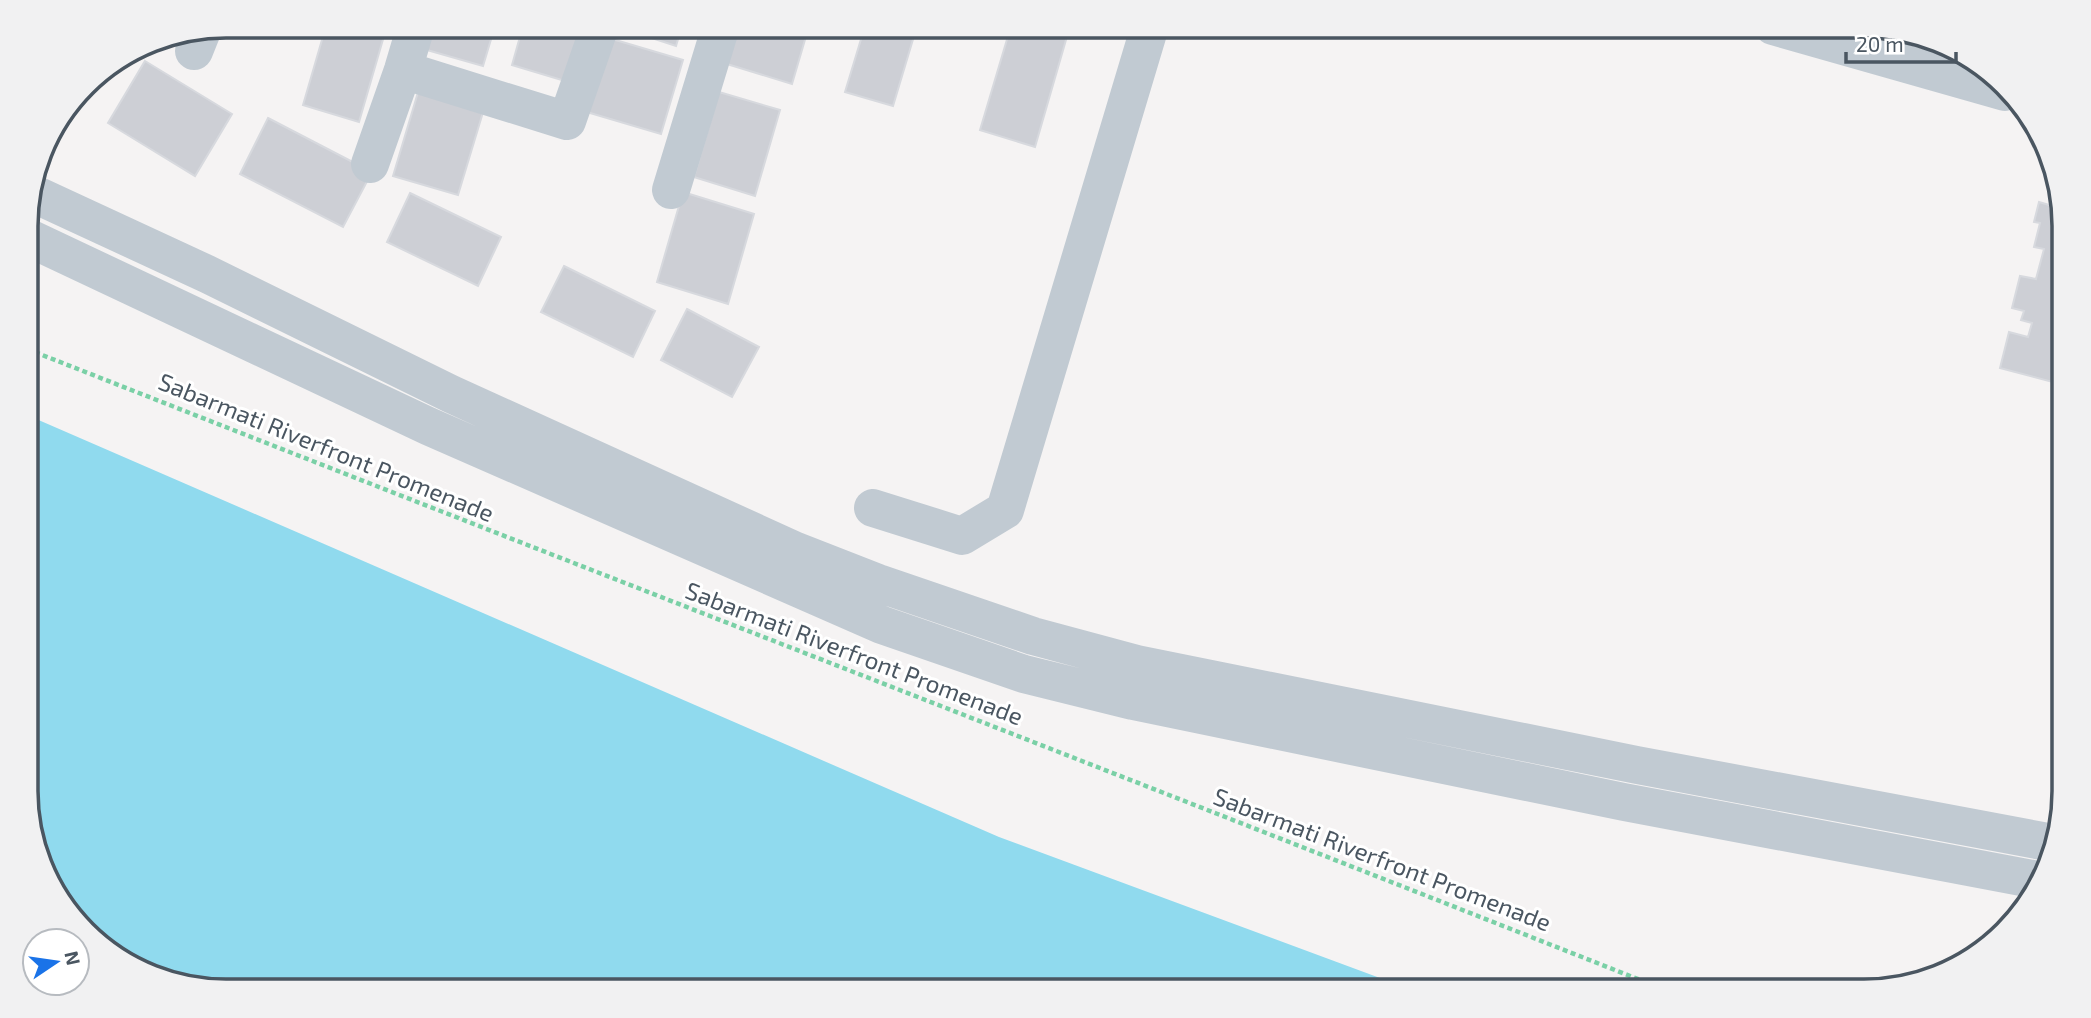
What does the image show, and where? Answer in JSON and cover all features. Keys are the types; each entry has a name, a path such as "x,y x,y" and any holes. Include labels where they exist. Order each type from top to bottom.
{"street":[{"path":"370,164 413,38"},
{"path":"404,70 567,121 596,38"},
{"path":"671,190 717,38"},
{"path":"873,508 962,536 1005,510 1146,38"},
{"path":"1827,38 1961,68 1979,78"},
{"path":"41,196 451,394 796,551 878,583 1033,636 1150,667 1637,765 2046,842"},
{"path":"39,243 428,426 882,625 1024,674 1133,701 1624,802 2031,879"}],"path":[{"name":"Sabarmati Riverfront Promenade","path":"39,354 632,588 1638,979"}],"water":[{"path":"39,420 999,837 1383,979 227,979 202,978 166,970 112,941 77,906 53,863 45,840 38,791"}],"building":[{"path":"323,38 383,38 359,122 303,105"},
{"path":"423,38 491,38 483,66 420,48"},
{"path":"520,38 578,38 565,81 512,65"},
{"path":"601,38 683,60 661,134 580,110"},
{"path":"652,38 678,38 676,46"},
{"path":"735,38 805,38 792,84 727,64"},
{"path":"861,38 913,38 893,106 845,92"},
{"path":"1007,38 1067,38 1035,147 980,130"},
{"path":"145,61 232,114 195,176 108,123"},
{"path":"419,89 484,109 458,195 393,176"},
{"path":"719,92 780,110 755,196 694,177"},
{"path":"268,118 372,172 343,227 240,174"},
{"path":"683,192 754,214 728,304 657,282"},
{"path":"410,193 501,237 478,286 387,242"},
{"path":"2039,202 2051,206 2052,382 2000,368 2009,332 2028,337 2032,323 2021,320 2024,311 2012,308 2020,276 2036,279 2044,249 2034,247 2040,223 2034,222"},
{"path":"564,266 655,311 633,357 541,312"},
{"path":"687,309 759,347 732,397 661,360"}]}
